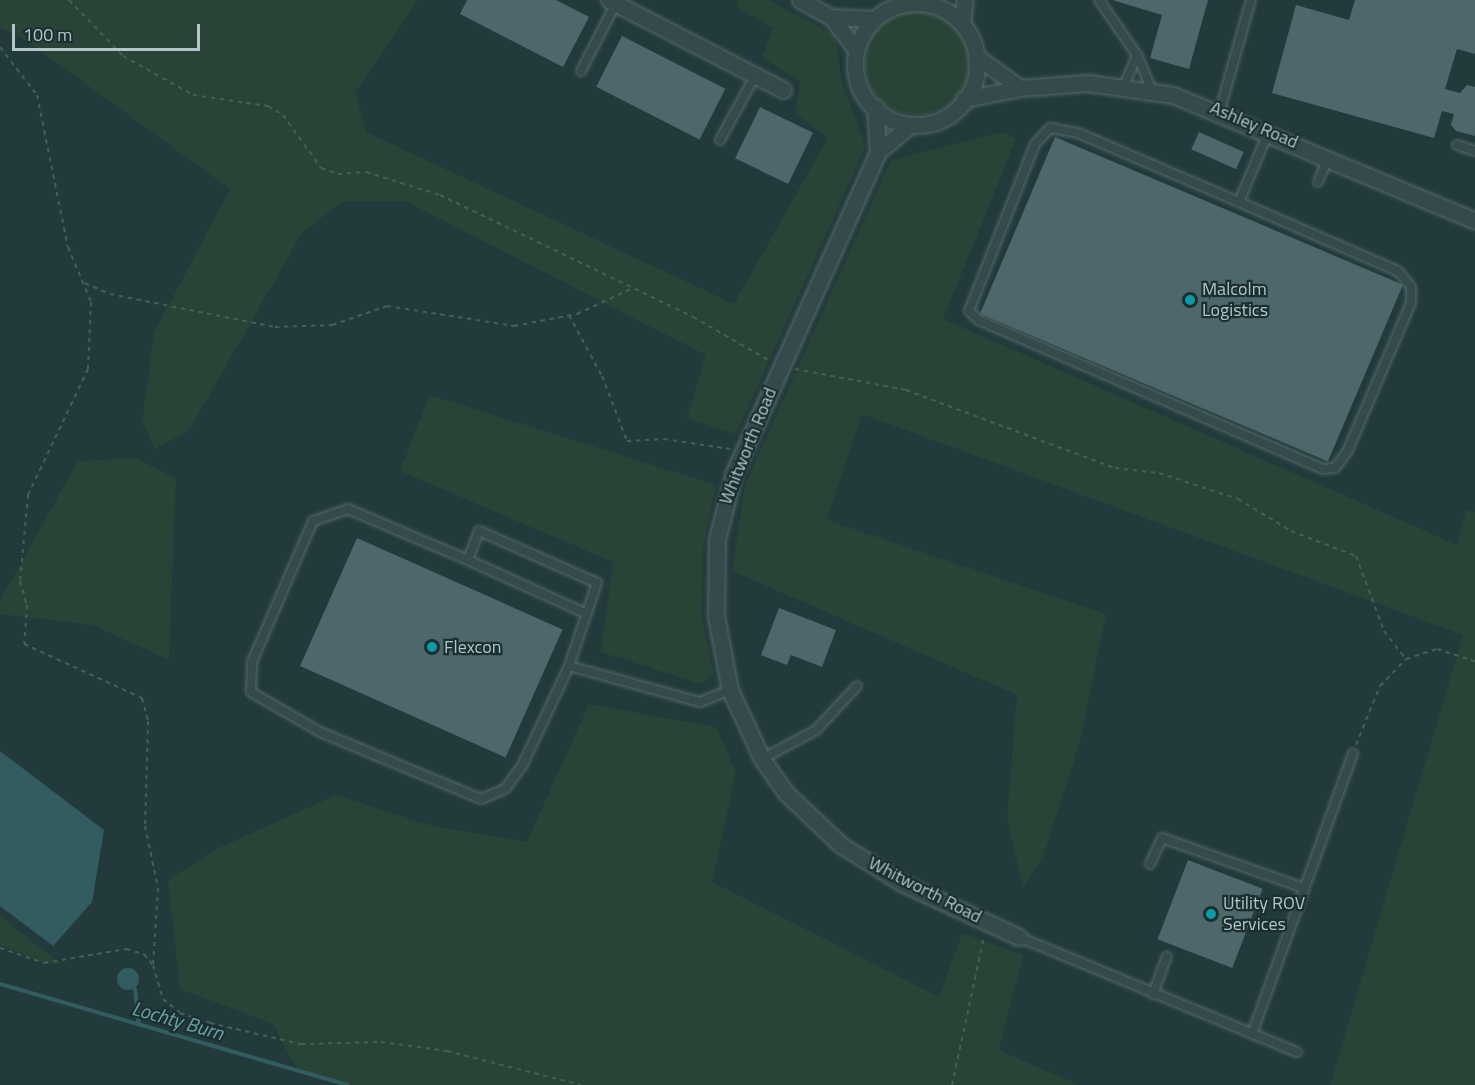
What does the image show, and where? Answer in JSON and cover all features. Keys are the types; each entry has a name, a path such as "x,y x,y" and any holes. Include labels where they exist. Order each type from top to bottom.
{"street":[{"path":"800,0 831,17 856,49 862,90 875,107 910,125 947,118 972,86 976,56 962,23 965,0"},
{"path":"856,49 874,19 888,9 923,1 962,23"},
{"path":"612,2 783,90"},
{"path":"831,17 874,19"},
{"path":"976,56 1020,88"},
{"name":"Ashley Road","path":"964,99 1020,88 1124,86 1152,90 1220,110 1475,221"},
{"name":"Whitworth Road","path":"875,107 878,152"},
{"name":"Whitworth Road","path":"910,125 878,152 780,366 747,444 717,539 716,616 730,690 762,759 786,793 841,845 902,883 1019,937"}],"lane":[{"path":"1099,0 1137,55 1152,90"},
{"path":"1220,110 1251,0"},
{"path":"581,71 612,2"},
{"path":"1124,86 1137,55"},
{"path":"720,140 754,76"},
{"path":"1050,128 1078,133 1239,201 1398,271 1411,287 1411,303 1347,452 1335,468 1323,469 979,320 969,311 1035,144 1050,128"},
{"path":"1239,201 1269,132"},
{"path":"1457,145 1475,151"},
{"path":"1318,182 1328,157"},
{"path":"468,560 479,531 597,583 569,666 522,766 504,789 481,799 320,732 251,692 252,662 313,521 348,509 585,613"},
{"path":"569,666 700,702 730,690"},
{"path":"762,759 816,730 857,686"},
{"path":"1252,1034 1353,754"},
{"path":"1150,864 1162,838 1304,888"},
{"path":"1019,937 1297,1052"},
{"path":"1153,994 1167,956"}],"path":[{"path":"69,0 123,56 193,95 268,106 283,115 321,168 338,174 366,172 440,195 633,288 780,366 906,390 1078,456 1238,499 1291,531 1356,556 1384,632 1406,658"},
{"path":"0,47 37,95 68,248 85,283 91,302 88,369 28,495 20,581 27,605 24,644 142,698 148,721 145,826 158,888 153,965 163,999 180,1013 210,1023 301,1044 381,1042 447,1051 580,1085"},
{"path":"85,283 110,294 275,327 332,325 387,306 514,326 569,315 633,288"},
{"path":"569,315 602,376 627,441 664,439 729,450 747,444"},
{"path":"1353,754 1380,686 1406,658 1437,650 1475,661"},
{"path":"952,1085 987,923"},
{"path":"0,948 52,963 126,950 144,954 153,965"}],"green space":[{"path":"0,0 418,0 355,92 366,132 734,304 828,138 795,113 800,82 762,57 773,28 736,7 739,0 768,0 835,35 842,84 866,146 736,434 687,418 706,355 405,201 343,201 302,233 189,430 155,449 142,422 154,333 230,189 23,38 0,28"},
{"path":"917,11 937,15 954,26 965,43 969,63 965,83 954,100 937,111 917,115 897,111 880,100 869,83 865,63 869,43 880,26 897,15"},
{"path":"1003,132 1016,139 943,319 1457,545 1466,510 1475,512 1475,1085 1330,1085 1463,635 862,414 827,520 1106,614 1080,742 1044,854 1023,888 1007,819 1017,695 732,571 745,485 891,160"},
{"path":"430,395 716,485 703,547 702,618 714,675 700,684 601,652 613,562 400,471"},
{"path":"136,458 176,479 169,660 93,625 0,614 0,601 78,461"},
{"path":"589,704 716,727 736,772 712,882 939,997 962,933 1023,955 999,1050 1079,1085 350,1085 297,1070 273,1024 180,989 168,880 221,847 336,795 433,826 527,842"},
{"path":"0,916 61,964 44,963 0,945"}],"water":[{"path":"0,751 104,830 92,902 53,946 0,906"},
{"path":"128,968 136,971 139,979 136,987 128,990 120,987 117,979 120,971"}],"building":[{"path":"467,0 556,0 589,17 563,67 460,14"},
{"path":"1112,0 1208,0 1189,69 1150,58 1162,15"},
{"path":"1355,0 1475,0 1475,54 1457,49 1445,89 1460,93 1467,85 1475,87 1475,136 1456,131 1451,125 1454,114 1442,111 1434,138 1272,93 1296,5 1349,20"},
{"path":"622,36 725,89 699,139 596,87"},
{"path":"760,107 813,133 788,184 735,158"},
{"path":"1199,132 1244,152 1236,169 1191,149"},
{"name":"Malcolm Logistics","path":"1055,137 1403,285 1328,461 980,314"},
{"name":"Flexcon","path":"357,538 563,630 506,757 300,666"},
{"path":"779,608 836,630 822,667 791,655 787,665 761,655"},
{"name":"Utility ROV Services","path":"1188,860 1263,889 1232,968 1158,939"}],"waterway":[{"name":"Lochty Burn","path":"0,984 348,1085"},
{"path":"135,989 139,1025"}],"place":[{"name":"Malcolm Logistics","path":"1190,300"},
{"name":"Flexcon","path":"432,647"},
{"name":"Utility ROV Services","path":"1211,914"}]}
